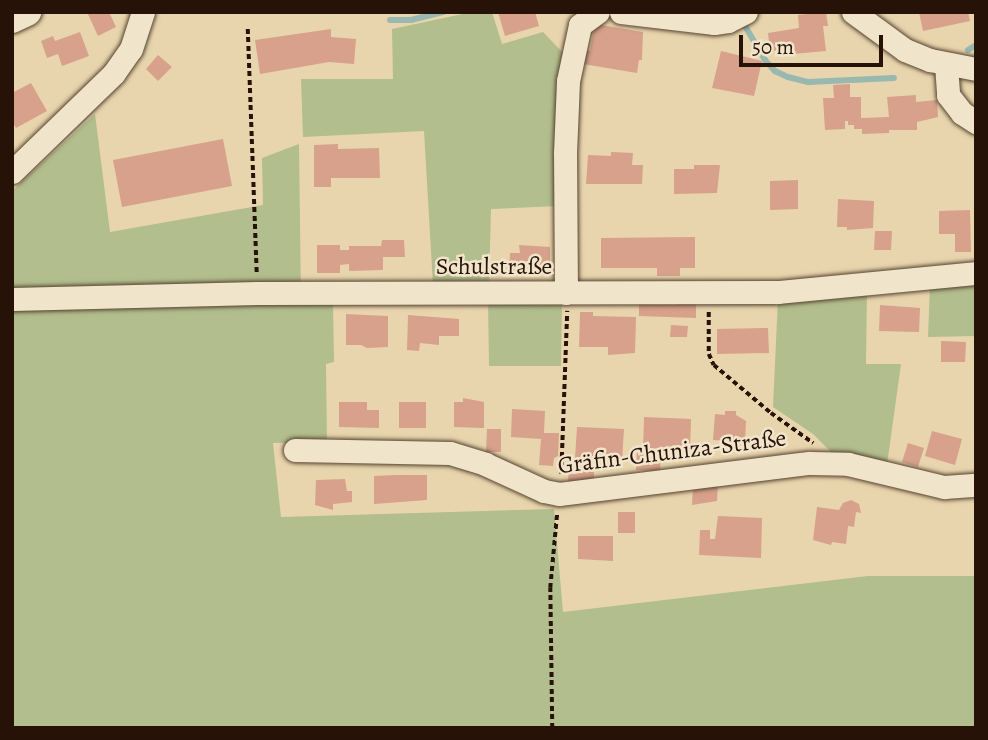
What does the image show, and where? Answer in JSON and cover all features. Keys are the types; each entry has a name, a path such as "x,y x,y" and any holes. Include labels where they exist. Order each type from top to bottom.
{"street":[{"path":"12,19 27,12"},
{"path":"12,172 114,72 131,49 143,12"},
{"path":"566,293 565,165 568,81 580,24 598,12"},
{"path":"621,12 714,23 740,15"},
{"path":"853,12 905,50 946,64 976,69"},
{"path":"946,64 948,95 962,113 976,122"},
{"name":"Schulstraße","path":"12,299 257,293 709,293 811,290 976,273"},
{"name":"Gräfin-Chuniza-Straße","path":"295,450 450,453 485,464 544,491 559,494 775,465 836,463 944,487 976,485"}],"path":[{"path":"248,29 254,139 257,293"},
{"path":"709,293 709,354 714,365 836,463"}],"green space":[{"path":"472,12 492,12 502,44 543,32 564,54 558,206 491,209 489,285 433,285 424,131 303,137 301,79 393,79 392,29"},
{"path":"95,114 110,232 263,205 262,158 299,144 301,302 333,303 334,362 326,364 327,442 273,443 281,517 554,509 563,612 868,576 976,576 976,728 12,728 12,191"},
{"path":"976,279 976,336 928,337 930,286"},
{"path":"867,290 866,364 901,364 887,465 836,457 813,434 773,407 778,298"},
{"path":"488,297 562,300 561,366 489,366"}],"building":[{"path":"87,12 109,12 116,27 98,36"},
{"path":"498,12 535,12 539,26 505,36"},
{"path":"826,12 828,26 823,26 826,51 782,55 781,50 770,51 768,33 799,28 798,15"},
{"path":"919,12 968,12 970,21 923,31"},
{"path":"595,24 643,32 642,60 639,60 637,73 583,64 585,50 590,51"},
{"path":"331,29 331,37 356,39 354,64 329,62 260,74 255,40"},
{"path":"80,32 89,56 62,66 58,54 47,58 41,41 53,36 55,41"},
{"path":"721,51 762,61 754,96 712,88"},
{"path":"158,55 172,67 158,81 146,69"},
{"path":"31,83 47,111 16,128 12,121 12,93"},
{"path":"850,84 850,97 861,97 861,118 889,117 887,97 916,95 916,102 937,100 938,117 917,122 917,130 862,134 862,129 854,129 854,125 848,125 848,121 845,121 845,129 825,130 823,98 834,98 833,85"},
{"path":"223,139 232,186 122,207 113,160"},
{"path":"338,144 338,149 379,148 380,178 331,178 331,187 314,187 314,145"},
{"path":"611,152 633,153 632,165 643,165 642,184 586,184 588,155 611,156"},
{"path":"694,165 720,165 717,193 674,194 674,169 694,169"},
{"path":"798,180 798,209 770,210 770,181"},
{"path":"838,199 874,201 873,228 847,230 847,227 837,227"},
{"path":"970,210 971,252 955,252 955,234 939,234 939,211"},
{"path":"875,231 892,231 891,250 874,250"},
{"path":"695,237 695,268 680,268 680,276 657,276 657,268 601,268 601,238"},
{"path":"382,240 404,240 405,257 383,257 383,270 349,271 349,264 340,265 340,273 317,273 317,245 340,245 340,250 349,250 349,246 381,246"},
{"path":"519,245 550,247 550,272 509,271 510,253 520,253"},
{"path":"678,301 696,301 696,318 639,316 639,304 678,305"},
{"path":"880,305 920,308 919,332 879,331"},
{"path":"580,312 593,312 593,316 636,317 635,353 608,355 608,347 579,347"},
{"path":"346,314 388,316 388,347 346,345"},
{"path":"408,315 459,319 459,336 439,336 439,345 420,343 419,351 407,350"},
{"path":"671,325 688,326 687,337 670,337"},
{"path":"768,328 769,353 717,354 717,329"},
{"path":"941,341 966,342 965,362 941,362"},
{"path":"463,398 484,402 484,428 454,427 454,402 463,402"},
{"path":"339,402 367,402 367,410 379,410 379,428 339,427"},
{"path":"399,402 426,402 426,428 399,428"},
{"path":"512,409 545,411 544,433 559,433 558,456 554,458 553,466 539,465 541,439 511,437"},
{"path":"725,411 736,411 736,415 746,421 745,442 713,440 715,414 725,415"},
{"path":"644,417 691,419 690,451 643,449"},
{"path":"577,427 624,429 622,461 575,459"},
{"path":"487,429 501,429 501,452 486,452"},
{"path":"932,431 962,439 955,465 925,456"},
{"path":"908,443 924,448 918,467 902,462"},
{"path":"637,453 661,453 660,471 636,470"},
{"path":"569,465 594,466 594,482 568,482"},
{"path":"427,475 427,500 374,504 374,476"},
{"path":"345,479 347,491 352,491 352,502 333,504 333,510 315,505 316,480"},
{"path":"718,483 717,501 692,505 693,487"},
{"path":"851,500 859,504 861,513 856,512 854,527 848,526 846,544 832,542 831,545 813,540 817,507 839,510 843,503"},
{"path":"618,512 635,512 635,533 618,533"},
{"path":"718,516 762,518 761,558 699,555 700,530 710,530 710,539 715,539"},
{"path":"578,536 613,536 613,561 578,559"}],"waterway":[{"path":"390,20 411,20 444,12"},
{"path":"741,19 765,60 775,71 788,77 808,82 894,78"},
{"path":"968,50 976,45"}]}
